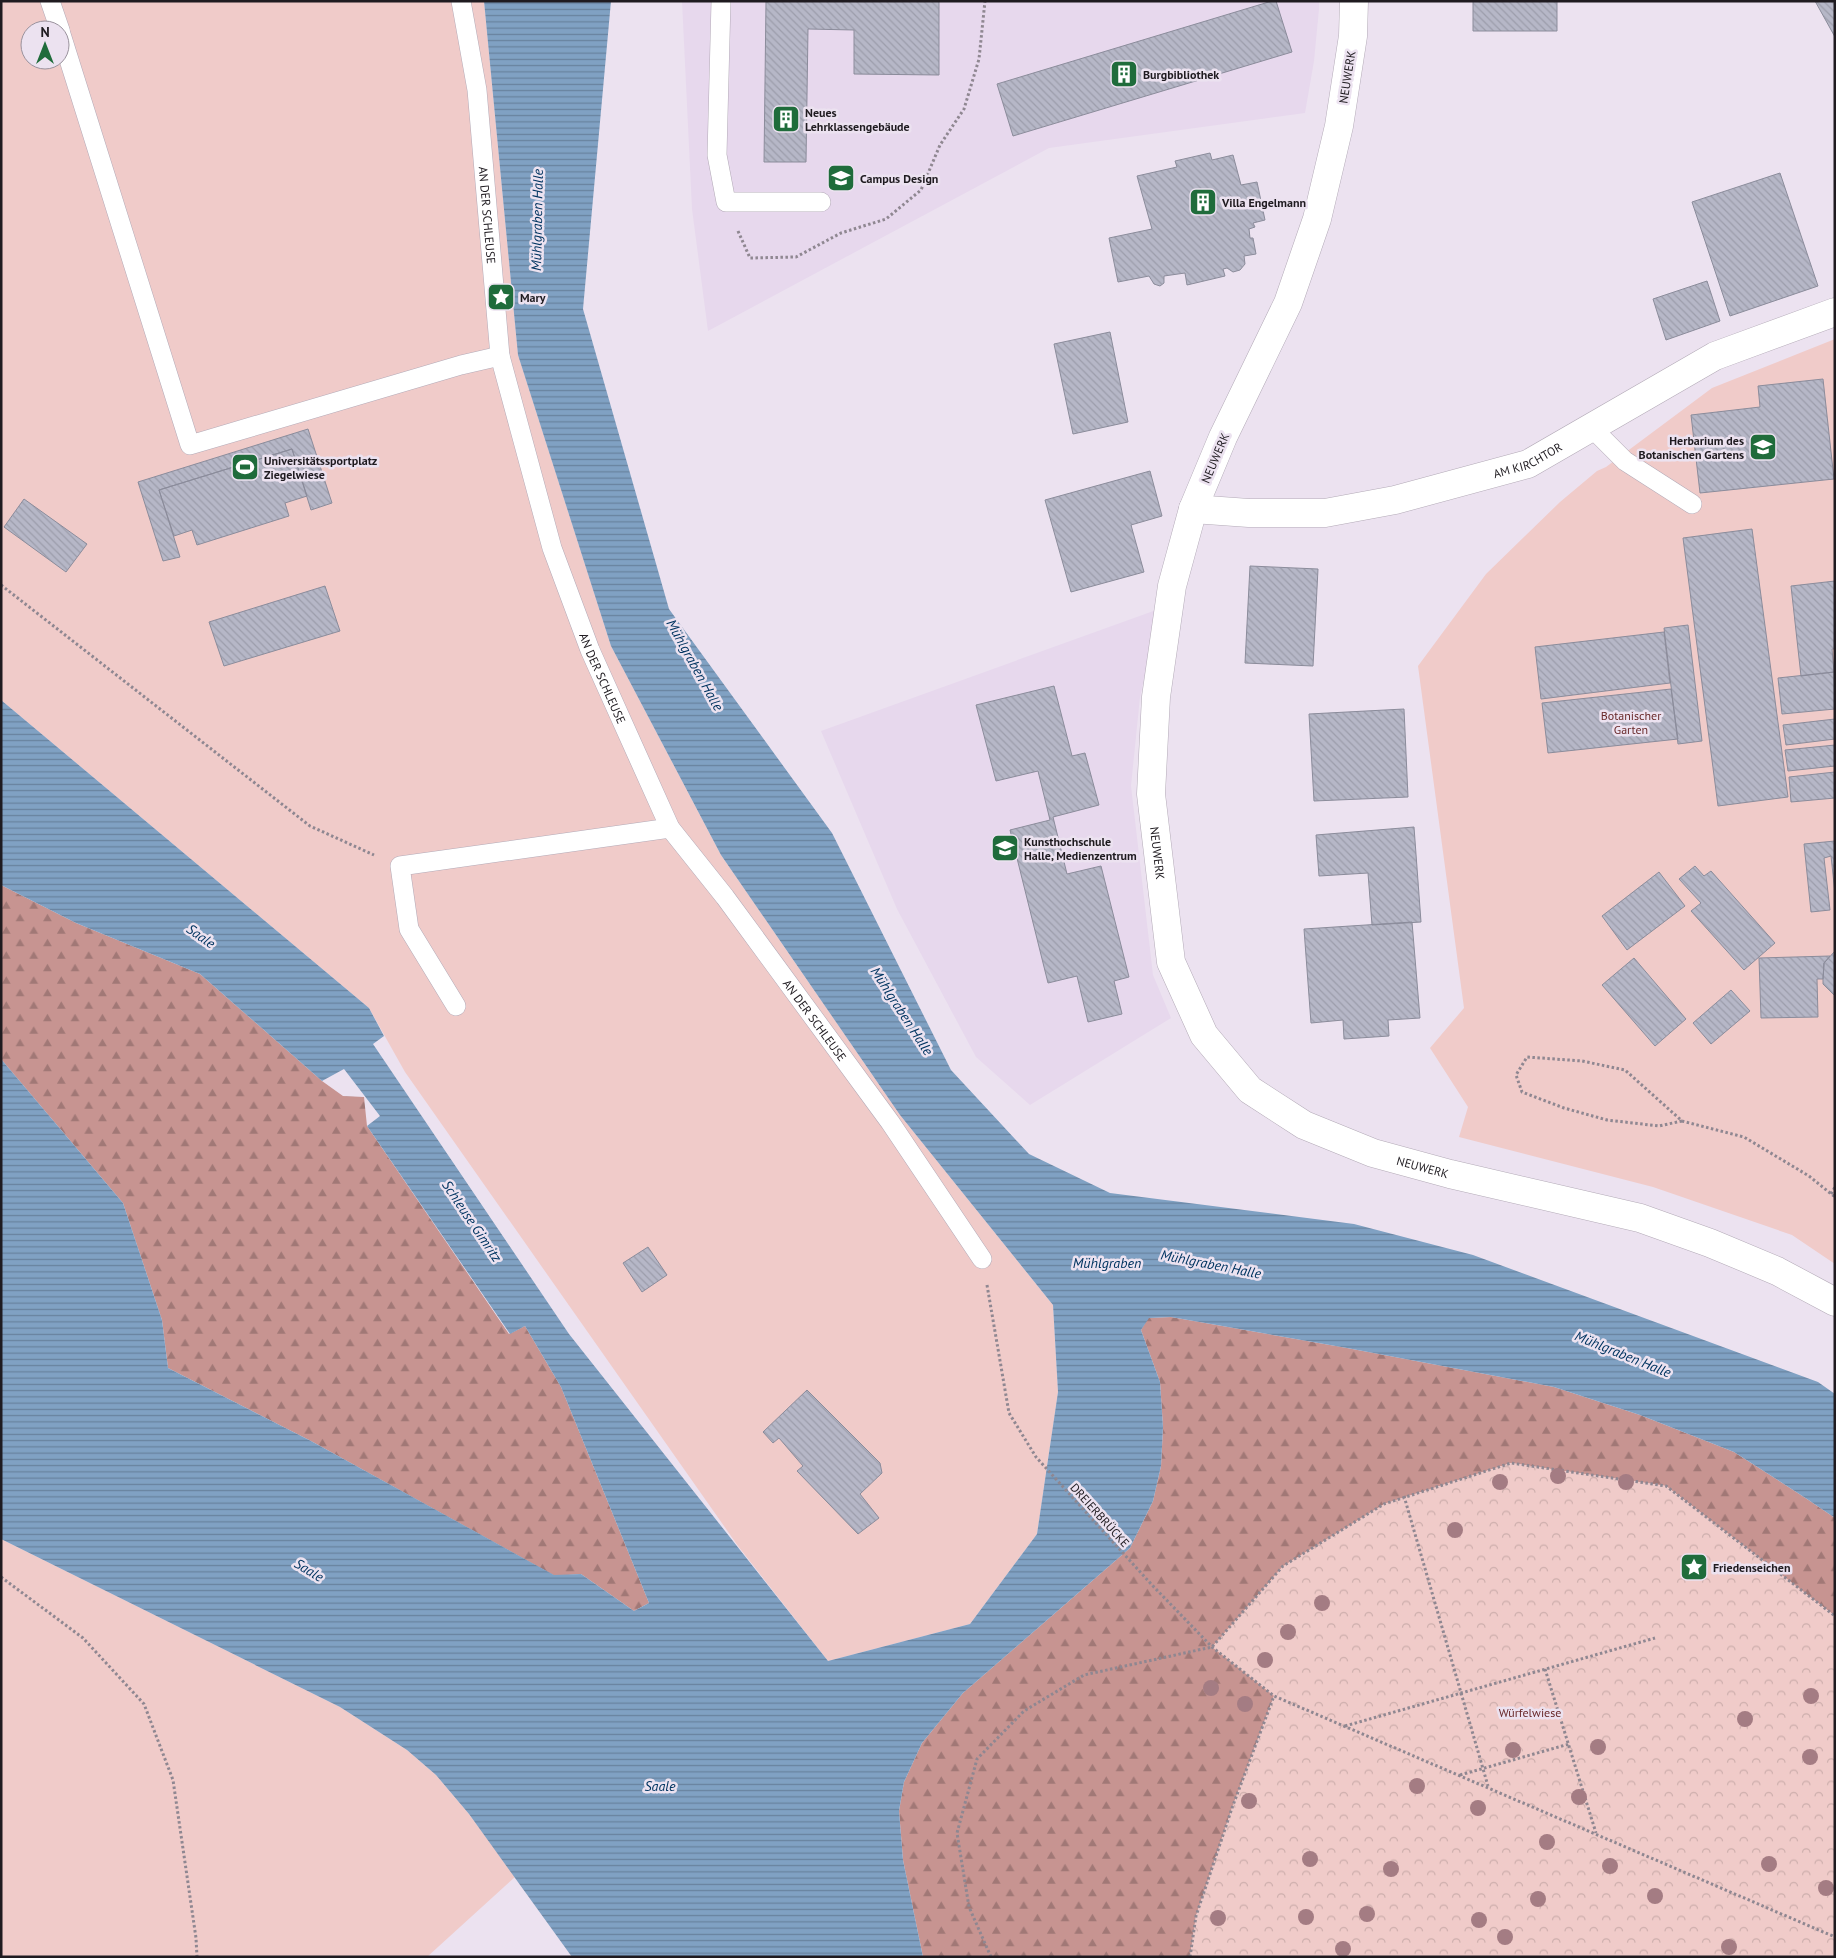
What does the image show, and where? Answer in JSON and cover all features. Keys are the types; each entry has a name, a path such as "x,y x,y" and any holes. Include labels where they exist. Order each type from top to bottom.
{"street":[{"name":"NEUWERK","path":"1354,1 1353,36 1339,126 1317,219 1288,303 1223,437 1193,509 1172,586 1156,697 1151,794 1171,962 1204,1035 1250,1090 1304,1124 1373,1153 1450,1174 1640,1218 1710,1243 1777,1271 1835,1302"},
{"name":"AM KIRCHTOR","path":"1193,509 1248,513 1325,513 1395,500 1528,464 1715,356 1835,312"}],"lane":[{"path":"50,1 56,20"},
{"name":"AN DER SCHLEUSE","path":"461,1 476,90 500,356 552,548 590,650 670,828 725,897 885,1114 982,1259"},
{"path":"721,1 717,156 726,202 821,202"},
{"path":"70,63 190,445 461,364 500,356"},
{"path":"1592,428 1625,461 1692,504"},
{"path":"456,1006 409,930 400,866 670,828"}],"path":[{"path":"726,202 750,258 796,257 841,233 886,220 921,190 940,144 964,108 979,59 985,1"},
{"path":"1,585 310,826 400,866"},
{"path":"1682,1121 1625,1070 1582,1061 1527,1058 1516,1075 1522,1092 1564,1108 1606,1120 1659,1126 1682,1121 1744,1137 1809,1176 1835,1197"},
{"path":"1831,1194 1835,1188"},
{"name":"DREIERBRÜCKE","path":"982,1259 1009,1413 1036,1457 1152,1585 1212,1647 1274,1696 1835,1937"},
{"path":"991,1957 969,1907 958,1833 977,1759 1024,1711 1084,1676 1212,1647 1283,1566 1384,1504 1511,1463 1666,1486 1835,1616"},
{"path":"1404,1496 1488,1787"},
{"path":"1,1577 83,1638 144,1704 173,1780 196,1938 197,1957"},
{"path":"1344,1726 1655,1638"},
{"path":"1545,1669 1596,1834"},
{"path":"1190,1957 1196,1916 1232,1808 1274,1696"},
{"path":"1460,1775 1568,1744"}],"shaded area":[{"name":"Campus Design","path":"682,1 1319,1 1319,9 1314,61 1305,113 1049,148 708,331 692,209"},
{"name":"Kunsthochschule Halle, Medienzentrum","path":"1159,609 1140,697 1131,786 1153,975 1171,1018 1030,1105 976,1057 897,909 821,731"}],"green space":[{"path":"1,1 484,1 518,355 611,646 721,855 900,1115 1053,1305 1058,1392 1037,1534 970,1624 828,1661 738,1546 405,1072 369,1008 1,700"},
{"name":"Botanischer Garten","path":"1835,339 1835,1264 1792,1235 1653,1187 1459,1137 1468,1107 1430,1048 1464,1008 1418,666 1486,574 1560,502 1597,471 1606,467 1712,388"},
{"path":"1,885 76,923 200,974 322,1081 343,1096 364,1097 367,1126 509,1334 525,1326 561,1387 649,1603 634,1611 581,1574 555,1576 311,1441 168,1368 162,1320 123,1203 1,1059"},
{"path":"1171,1317 1554,1387 1640,1415 1734,1452 1835,1518 1835,1616 1666,1486 1511,1463 1384,1504 1274,1696 1232,1808 1196,1916 1190,1957 923,1957 903,1860 899,1811 904,1782 922,1743 963,1693 1130,1548 1153,1501 1161,1466 1163,1427 1160,1382 1141,1330 1148,1318"},
{"name":"Würfelwiese","path":"1511,1463 1666,1486 1835,1616 1835,1957 1190,1957 1196,1916 1232,1808 1274,1696 1212,1647 1283,1566 1384,1504"},
{"path":"1,1539 340,1707 407,1750 436,1775 469,1814 515,1877 427,1957 1,1957"}],"water":[{"path":"484,1 611,1 583,309 669,609 832,833 951,1070 1029,1154 1110,1193 1354,1224 1473,1255 1818,1382 1835,1394 1835,1518 1734,1452 1640,1415 1554,1387 1171,1317 1149,1318 1141,1330 1160,1382 1163,1427 1161,1466 1153,1501 1130,1548 963,1693 922,1743 904,1782 899,1811 903,1860 923,1957 572,1957 469,1814 436,1775 407,1750 340,1707 1,1539 1,1059 123,1203 162,1320 168,1368 311,1441 554,1575 581,1574 634,1611 649,1603 561,1387 525,1326 510,1334 367,1126 380,1116 344,1069 322,1081 200,974 76,923 1,885 1,700 369,1008 384,1036 373,1044 569,1334 828,1661 970,1624 1037,1534 1058,1392 1053,1305 900,1115 721,855 611,646 518,355"}],"building":[{"name":"Neues Lehrklassengebäude","path":"766,1 939,1 939,75 854,74 854,30 808,29 806,162 764,162"},
{"name":"Burgbibliothek","path":"1276,1 1292,52 1013,136 997,84"},
{"path":"1473,1 1557,1 1557,31 1473,31"},
{"path":"1815,1 1835,1 1835,37"},
{"name":"Villa Engelmann","path":"1210,153 1212,160 1233,155 1241,185 1257,182 1265,220 1253,223 1255,227 1249,229 1256,254 1244,256 1245,264 1240,270 1233,272 1227,268 1223,269 1225,276 1187,285 1185,273 1164,276 1164,283 1160,286 1154,284 1149,276 1118,282 1109,238 1152,229 1137,176 1177,167 1175,161"},
{"path":"1780,173 1818,286 1730,316 1692,202"},
{"path":"1707,281 1720,321 1666,340 1653,299"},
{"path":"1110,332 1128,422 1073,434 1054,344"},
{"name":"Herbarium des Botanischen Gartens","path":"1823,379 1834,479 1700,493 1691,415 1760,407 1758,386"},
{"path":"308,429 332,503 311,510 292,449 159,490 180,557 163,561 138,482"},
{"path":"292,449 307,496 285,503 289,516 197,545 192,530 174,536 159,490"},
{"path":"1150,471 1162,516 1131,525 1144,572 1071,592 1045,500"},
{"path":"24,499 87,544 66,572 4,527"},
{"path":"1752,529 1788,797 1718,806 1683,538"},
{"path":"1250,566 1318,569 1313,666 1245,663"},
{"path":"1835,581 1835,649 1832,649 1834,672 1801,676 1791,586"},
{"path":"325,586 340,631 224,666 209,622"},
{"path":"1688,625 1702,741 1678,744 1664,628"},
{"path":"1664,632 1670,683 1541,699 1535,647"},
{"path":"1834,672 1835,709 1782,714 1778,678"},
{"path":"1054,686 1072,756 1085,753 1099,805 1053,817 1067,874 1101,866 1129,977 1114,981 1122,1014 1088,1022 1077,976 1048,983 1010,830 1050,820 1038,771 996,781 976,705"},
{"path":"1671,689 1678,739 1548,753 1542,703"},
{"path":"1404,709 1408,797 1314,801 1309,714"},
{"path":"1835,719 1835,739 1786,745 1783,725"},
{"path":"1835,745 1835,766 1788,771 1785,750"},
{"path":"1835,772 1835,798 1791,802 1789,777"},
{"path":"1414,827 1421,922 1372,925 1368,873 1319,876 1316,835"},
{"path":"1835,841 1835,893 1831,856 1824,858 1830,910 1811,912 1804,844"},
{"path":"1695,866 1704,876 1711,871 1775,943 1744,970 1691,911 1701,903 1679,879"},
{"path":"1659,872 1685,906 1627,950 1602,916"},
{"path":"1412,922 1420,1018 1388,1020 1389,1036 1344,1039 1343,1020 1311,1023 1304,929"},
{"path":"1835,951 1835,996 1823,984 1823,979 1824,963"},
{"path":"1830,956 1824,963 1823,979 1817,979 1818,1017 1761,1018 1759,958"},
{"path":"1634,958 1686,1019 1655,1046 1602,985"},
{"path":"1731,990 1750,1011 1711,1044 1693,1023"},
{"path":"648,1247 667,1275 642,1292 623,1263"},
{"path":"807,1390 880,1463 882,1473 860,1494 879,1518 858,1534 797,1471 803,1466 779,1438 773,1443 763,1432"}],"place":[{"name":"Burgbibliothek","path":"1124,74"},
{"name":"Neues Lehrklassengebäude","path":"786,119"},
{"name":"Campus Design","path":"841,178"},
{"name":"Villa Engelmann","path":"1203,202"},
{"name":"Mary","path":"501,297"},
{"name":"Herbarium des Botanischen Gartens","path":"1763,447"},
{"name":"Universitätssportplatz Ziegelwiese","path":"245,467"},
{"name":"Kunsthochschule Halle, Medienzentrum","path":"1005,848"},
{"name":"Friedenseichen","path":"1694,1567"}],"water label":[{"name":"Mühlgraben Halle","path":"537,220"},
{"name":"Mühlgraben Halle","path":"695,665"},
{"name":"Saale","path":"201,936"},
{"name":"Mühlgraben Halle","path":"902,1011"},
{"name":"Schleuse Gimritz","path":"472,1221"},
{"name":"Mühlgraben","path":"1107,1263"},
{"name":"Mühlgraben Halle","path":"1211,1264"},
{"name":"Mühlgraben Halle","path":"1623,1354"},
{"name":"Saale","path":"309,1570"},
{"name":"Saale","path":"660,1786"}]}
